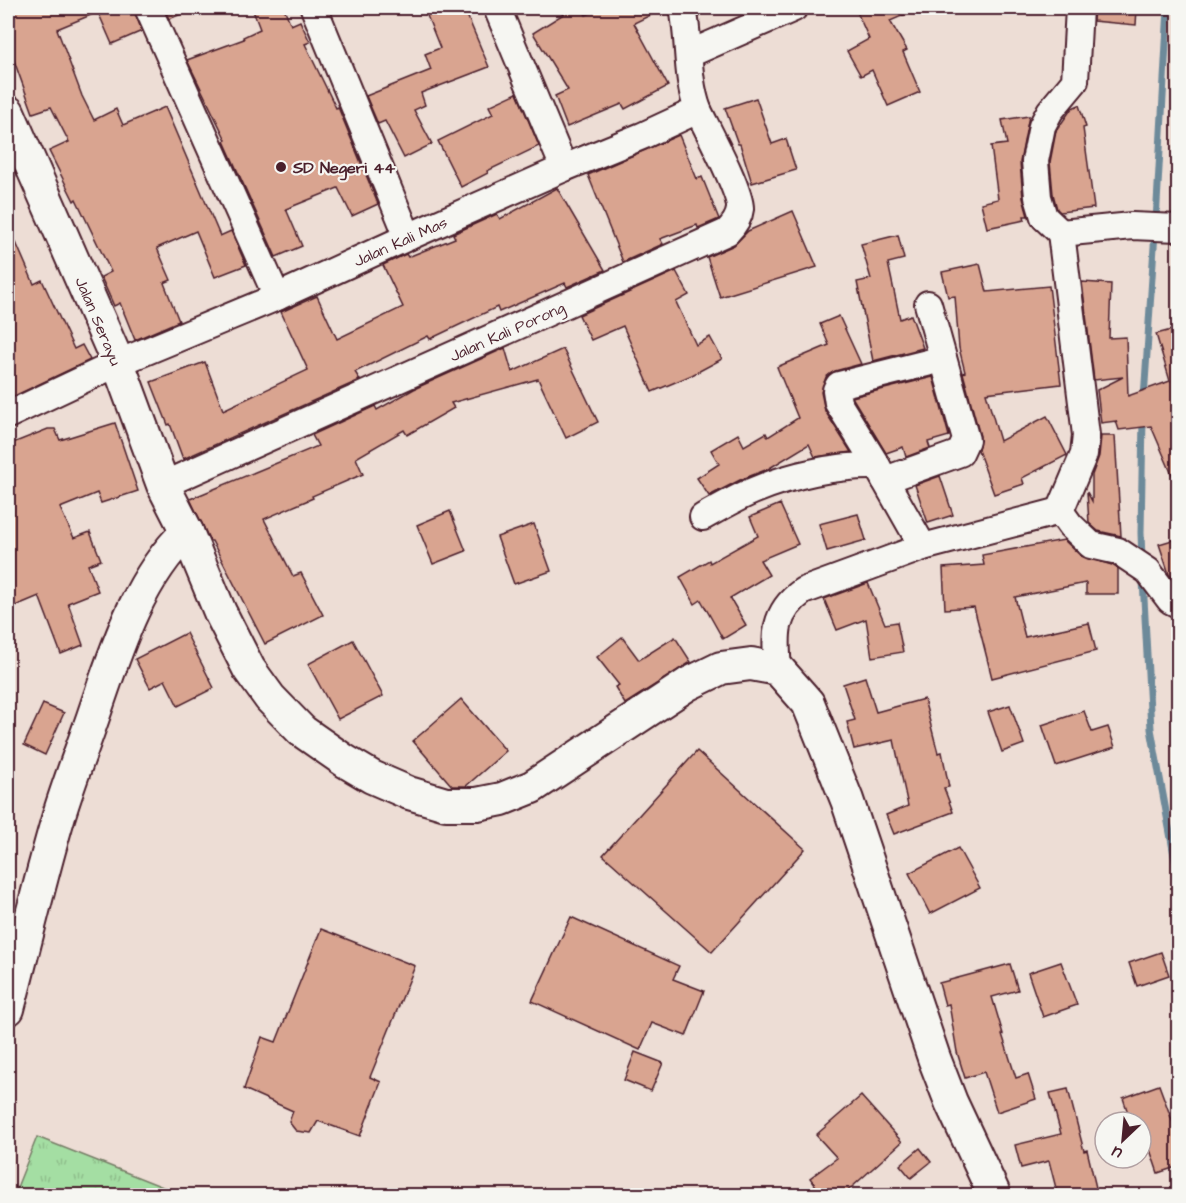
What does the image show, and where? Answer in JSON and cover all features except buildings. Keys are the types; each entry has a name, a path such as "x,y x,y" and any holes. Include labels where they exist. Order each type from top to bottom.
{"street":[{"path":"148,8 277,297"},
{"path":"314,8 408,237"},
{"path":"497,8 564,168"},
{"path":"683,8 692,92 698,110"},
{"path":"689,54 794,8"},
{"path":"1060,511 1084,454 1086,435 1060,233 1044,217 1038,197 1035,161 1042,126 1050,111 1075,81 1079,8"},
{"name":"Jalan Kali Mas","path":"8,415 117,363 277,297 698,110"},
{"name":"Jalan Kali Porong","path":"163,485 726,232 736,222 740,208 736,190 698,110"},
{"name":"Jalan Serayu","path":"8,112 117,363 163,485 187,532 220,612 249,669 270,699 302,731 372,777 409,793 446,804 477,804 502,799 532,787 688,684 721,668 751,664 778,669"},
{"path":"1060,233 1132,226 1178,228"},
{"path":"703,517 751,492 787,479 855,465 881,473 960,453 966,440 963,423 928,304"},
{"path":"923,547 838,403 836,390 839,386 943,359"},
{"path":"995,1196 955,1110 934,1058 847,800 808,704 778,669 775,636 779,619 789,601 802,591 923,547 1060,511"},
{"path":"1060,511 1070,525 1091,545 1118,551 1148,571 1170,600 1179,604"},
{"path":"8,1009 60,812 111,666 154,569 172,546 187,532"}],"green space":[{"path":"37,1137 183,1195 14,1195"}],"waterway":[{"path":"1156,221 1168,8"},
{"path":"1144,398 1155,232"},
{"path":"1142,560 1143,418"},
{"path":"1143,580 1151,729 1178,877"}],"place":[{"name":"SD Negeri 44","path":"281,167"}]}
